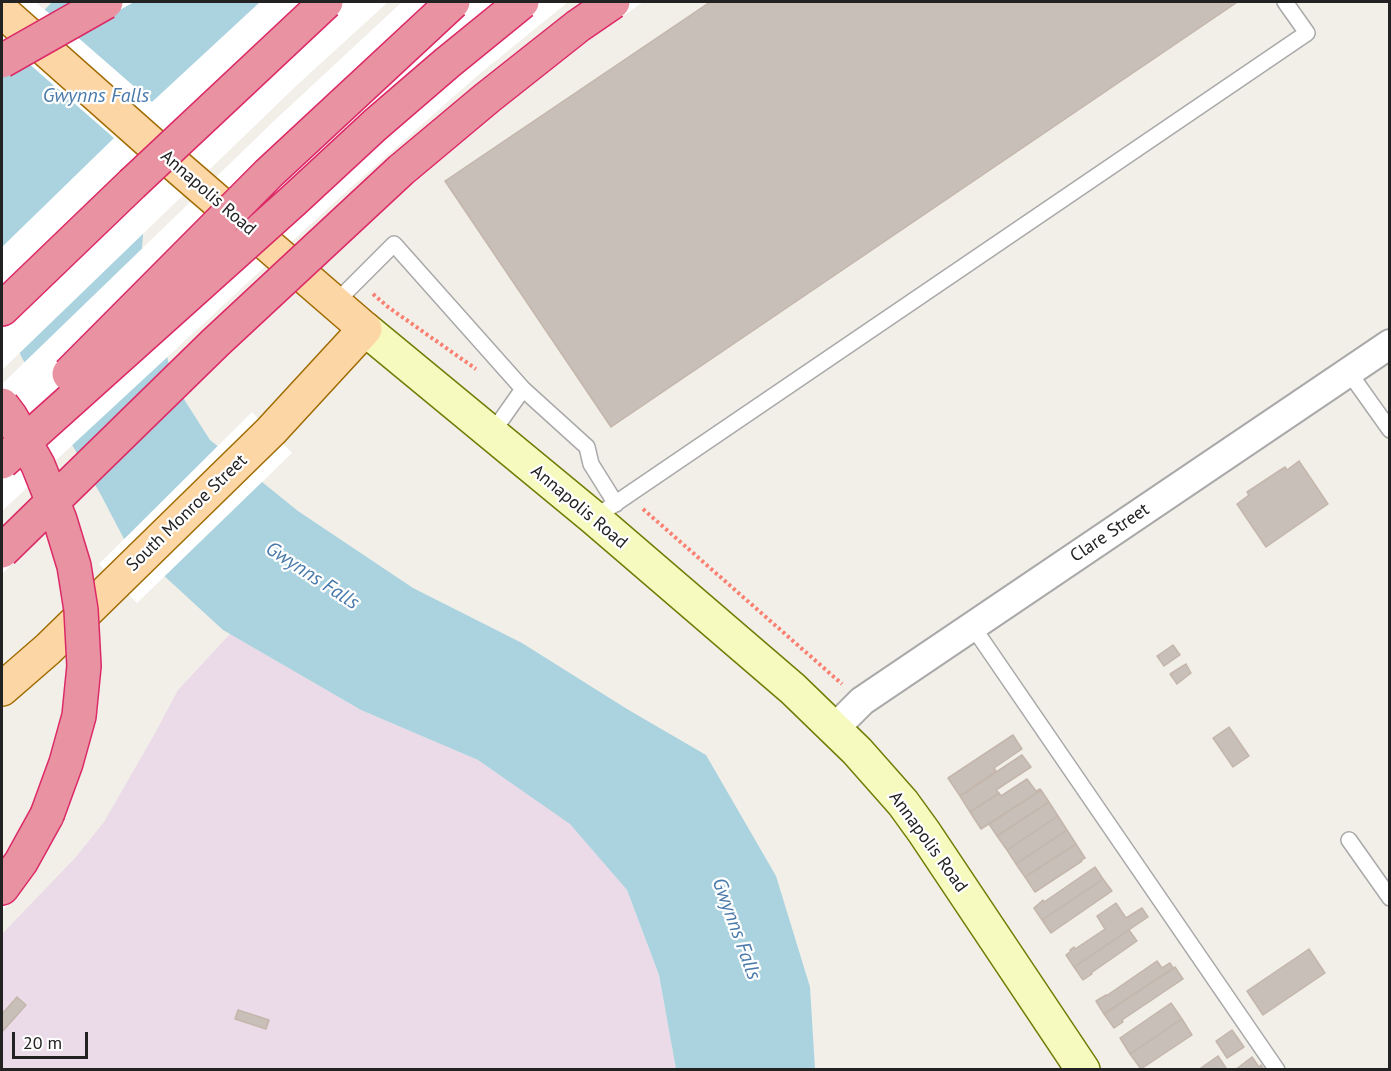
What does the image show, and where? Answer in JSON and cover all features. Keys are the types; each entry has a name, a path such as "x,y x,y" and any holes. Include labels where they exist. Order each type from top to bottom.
{"highway":[{"path":"2,61 106,2"},
{"path":"2,309 326,2"},
{"path":"2,441 269,173 453,2"},
{"path":"2,462 375,125 522,2"},
{"path":"2,550 215,343 401,170 487,98 578,26 613,2"},
{"path":"2,405 38,465 60,519 74,566 81,610 84,666 79,716 66,763 47,815 21,862 2,888"}],"main road":[{"name":"Annapolis Road","path":"3,12 365,329 492,434 605,511 834,729 879,774 903,803 1083,1070"},
{"name":"South Monroe Street","path":"2,689 48,649 271,431 365,329"}],"street":[{"name":"Clare Street","path":"834,729 862,701 1389,344"}],"lane":[{"path":"335,303 394,244 523,389 587,447 605,511 1307,33 1285,2"},
{"path":"1348,371 1389,430"},
{"path":"492,434 523,389"},
{"path":"973,627 1277,1070"},
{"path":"1349,840 1389,898"}],"shaded area":[{"path":"230,634 361,710 478,760 570,823 627,890 659,975 676,1069 2,1069 2,934 75,858 104,822 178,690"}],"water":[{"name":"Gwynns Falls","path":"52,2 283,2 147,189 142,247 173,382 210,440 298,511 413,588 522,643 706,755 776,876 810,987 815,1069 676,1069 659,975 627,890 570,824 478,760 361,710 223,630 124,539 22,358 2,314 2,55"}],"pier":[{"path":"15,2 35,2 50,14 72,2 134,2 75,35 152,102 260,2 388,2 296,86 2,370 2,247 114,138 27,62 2,77 2,17"},
{"path":"402,2 568,2 477,76 338,199 54,462 60,475 590,2 643,2 591,39 499,111 344,244 73,505 92,567 98,604 100,642 95,716 76,789 62,823 24,885 2,912 2,865 35,809 61,734 70,657 63,579 48,529 2,574 2,532 37,497 30,485 2,511 2,384 275,120"},
{"path":"252,412 292,453 137,603 99,564"}],"building":[{"path":"710,2 1236,3 611,427 445,181"},
{"path":"1299,461 1328,504 1266,547 1237,504 1249,495 1247,492 1285,467 1287,470"},
{"path":"1173,645 1180,655 1164,666 1157,656"},
{"path":"1186,664 1191,673 1177,684 1170,674"},
{"path":"1229,727 1249,756 1233,767 1213,738"},
{"path":"1013,735 1022,749 994,768 996,771 960,796 948,778"},
{"path":"1022,755 1031,767 996,790 999,793 970,812 960,796"},
{"path":"1027,779 1036,791 1041,790 981,829 970,812 999,793 1001,796"},
{"path":"1041,790 1049,802 997,836 989,824"},
{"path":"1049,802 1058,816 1007,850 997,836"},
{"path":"1058,816 1067,830 1016,864 1007,850"},
{"path":"1067,830 1076,844 1025,877 1016,864"},
{"path":"1076,844 1085,858 1035,892 1025,877"},
{"path":"1095,867 1103,879 1042,920 1034,908"},
{"path":"1103,879 1112,891 1051,933 1042,920"},
{"path":"1116,903 1126,918 1142,908 1148,917 1074,967 1066,955 1074,947 1075,949 1105,929 1097,916"},
{"path":"1129,930 1137,941 1083,980 1074,967"},
{"path":"1309,949 1325,973 1263,1015 1247,991"},
{"path":"1157,961 1162,968 1170,963 1173,968 1104,1014 1096,1001"},
{"path":"1175,967 1183,979 1122,1020 1123,1022 1114,1028 1104,1014"},
{"path":"17,997 26,1005 2,1032 2,1014"},
{"path":"1171,1003 1182,1019 1130,1054 1120,1038"},
{"path":"238,1010 269,1020 266,1029 235,1019"},
{"path":"1182,1019 1192,1035 1141,1069 1130,1054"},
{"path":"1232,1030 1244,1047 1227,1058 1216,1041"},
{"path":"1218,1056 1226,1068 1224,1070 1198,1070"},
{"path":"1252,1057 1264,1070 1235,1070"}]}
